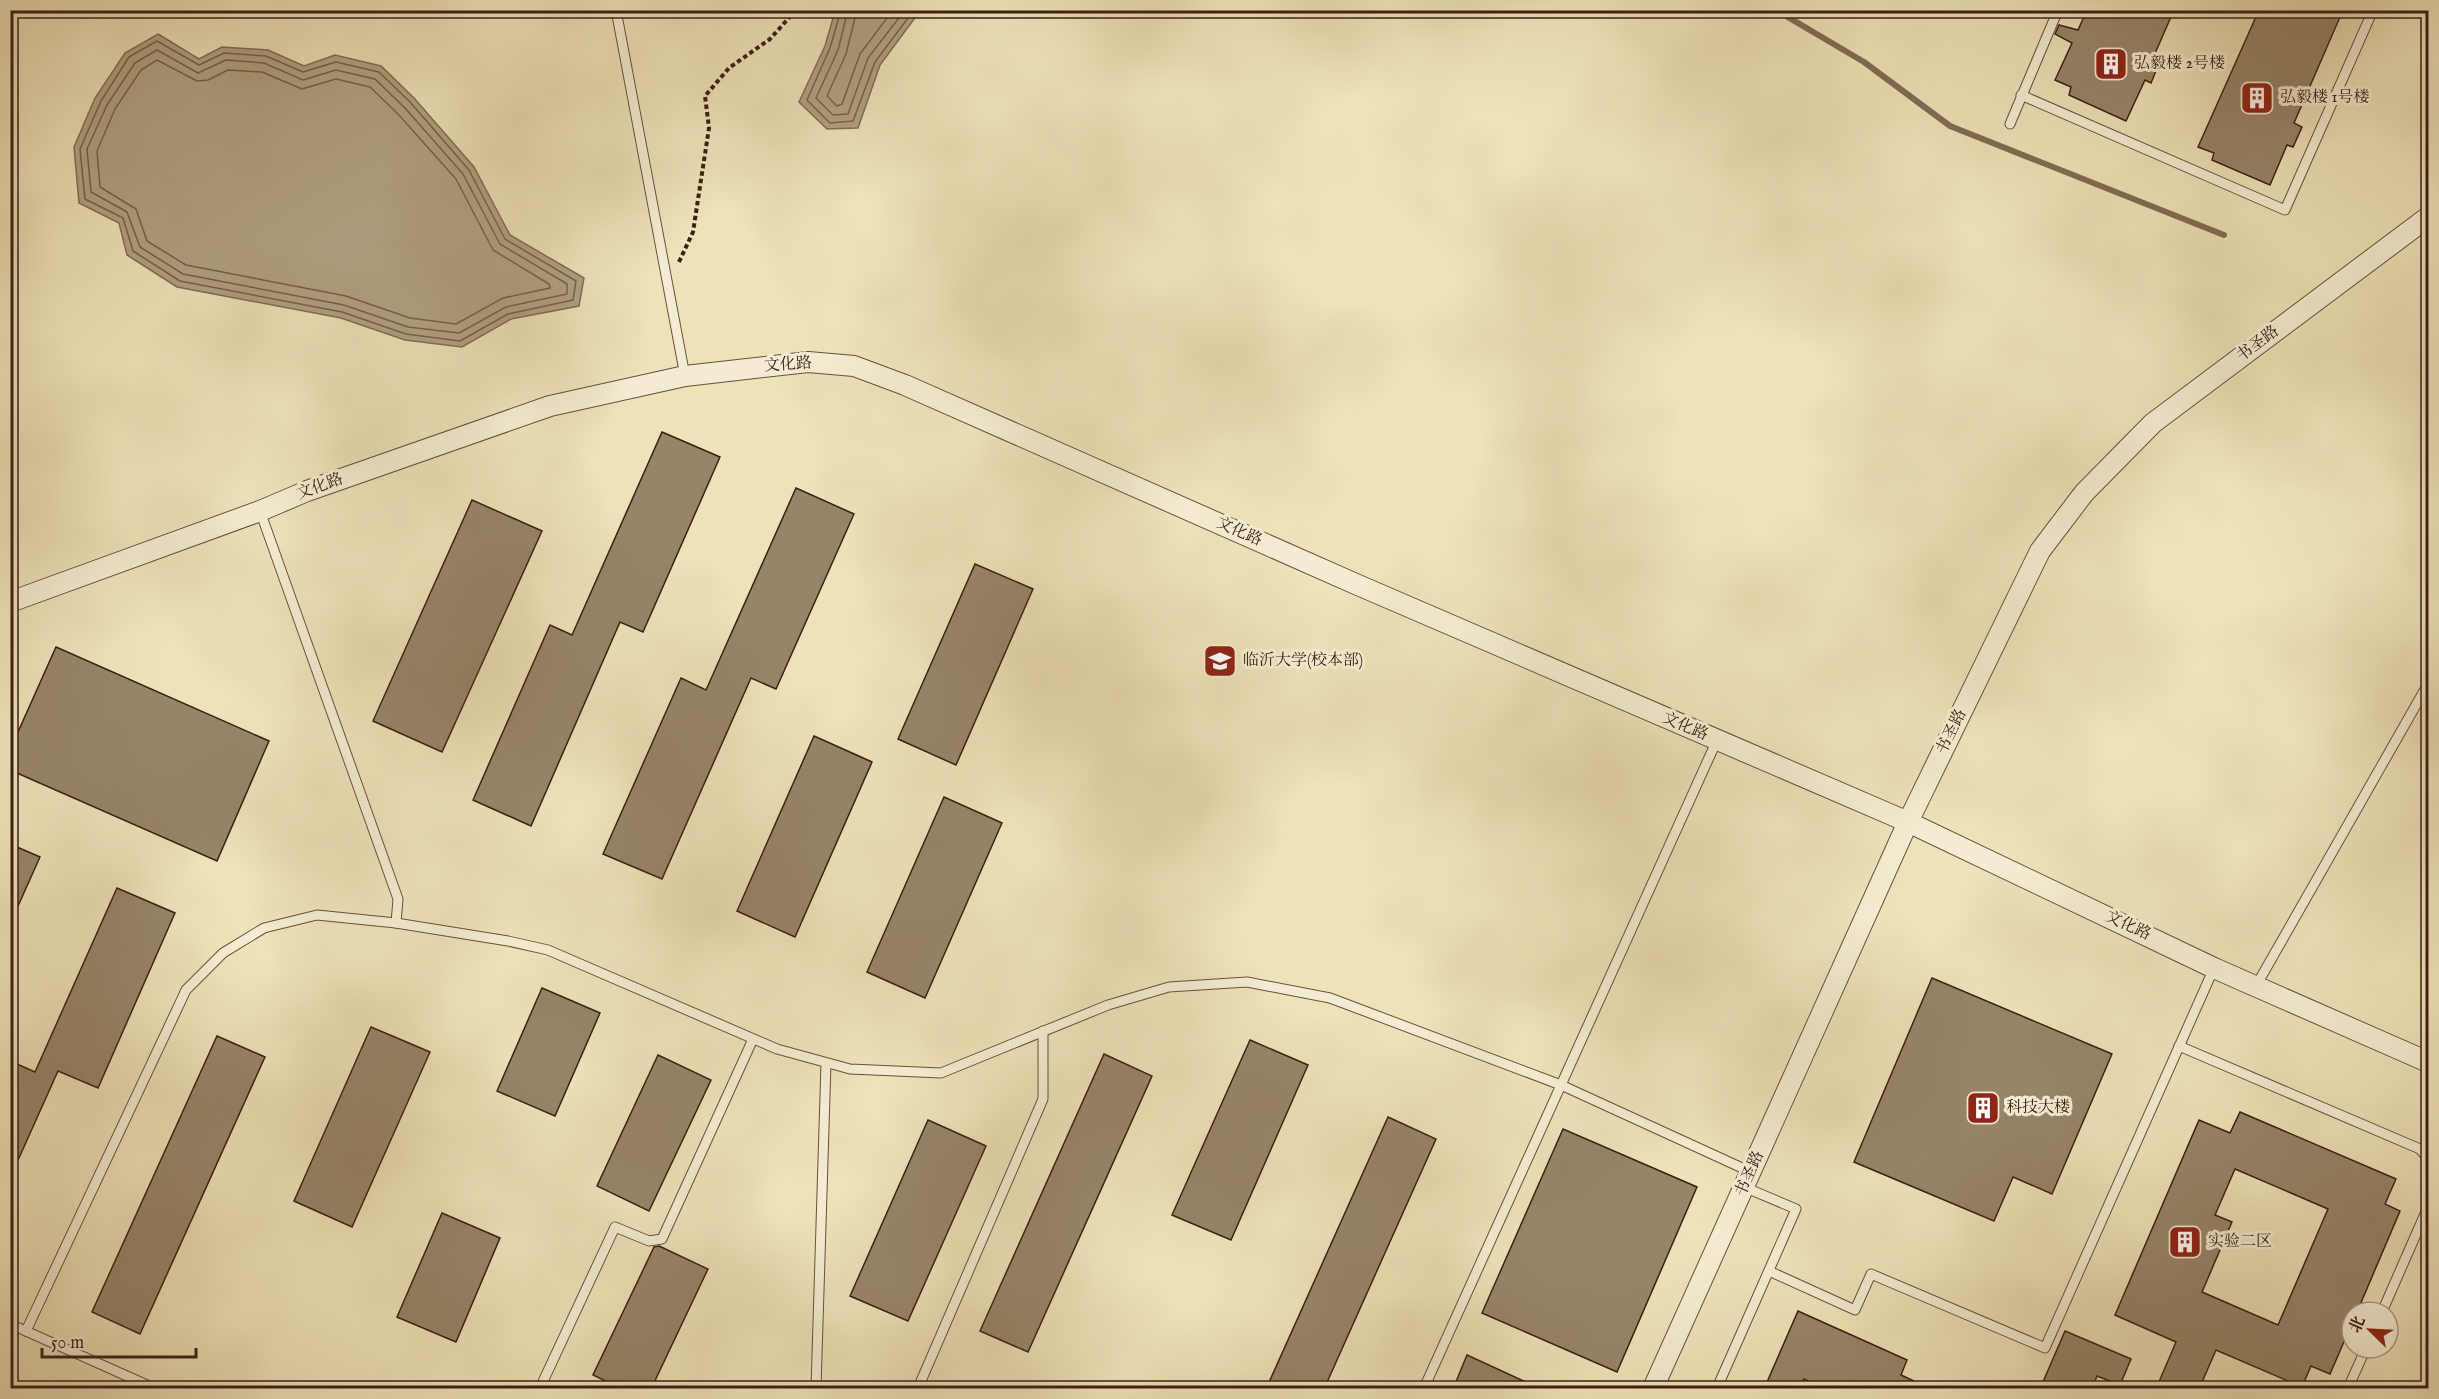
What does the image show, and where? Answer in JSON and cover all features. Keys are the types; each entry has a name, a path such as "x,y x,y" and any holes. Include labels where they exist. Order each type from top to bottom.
{"street":[{"name":"书圣路","path":"1655,1384 1908,822 2040,551 2084,494 2153,423 2428,217"},
{"name":"文化路","path":"10,602 260,511 308,491 550,406 685,376 808,362 854,366 905,385 1717,741 1908,822 2214,968 2428,1062"}],"lane":[{"path":"616,10 685,376"},
{"path":"2010,124 2058,10"},
{"path":"2021,95 2285,210 2373,10"},
{"path":"260,511 398,899 396,923"},
{"path":"2256,986 2428,684"},
{"path":"1424,1389 1717,741"},
{"path":"26,1331 186,990 223,953 264,928 317,915 396,923 508,941 548,950 777,1049 850,1069 941,1073 1108,1005 1169,987 1247,982 1330,998 1561,1085 1747,1180 1796,1209 1717,1389"},
{"path":"1769,1271 1855,1310 1871,1274 2045,1348 2214,968"},
{"path":"936,1389 916,1388 1043,1100 1043,1031"},
{"path":"540,1389 615,1227 649,1241 662,1239 753,1039"},
{"path":"2179,1046 2420,1149 2428,1159"},
{"path":"816,1389 826,1063"},
{"path":"2387,1300 2428,1207"},
{"path":"10,1324 154,1389"},
{"path":"2348,1389 2361,1360"}],"path":[{"path":"668,288 693,232 709,128 705,96 729,68 770,39 796,10"}],"shaded area":[{"path":"2428,914 2428,987 2426,917"}],"water":[{"path":"835,11 920,11 880,65 858,128 827,129 799,102 825,46"},
{"path":"158,34 199,59 222,47 268,50 304,66 335,55 381,66 414,98 474,167 510,235 584,278 579,306 511,319 462,347 405,340 341,318 177,287 127,255 119,223 79,203 74,147 95,98 125,53"}],"building":[{"name":"弘毅楼 2号楼","path":"2087,10 2174,10 2153,58 2160,61 2151,83 2145,80 2126,121 2069,95 2071,87 2055,80 2072,43 2055,34 2059,25 2078,30"},
{"name":"弘毅楼 1号楼","path":"2259,10 2343,10 2294,123 2302,127 2293,147 2287,145 2270,185 2212,160 2214,153 2198,147"},
{"path":"662,432 720,457 643,632 620,622 531,826 473,800 550,625 572,635"},
{"path":"796,488 854,514 776,689 751,678 662,879 603,854 681,678 706,690"},
{"path":"472,500 542,531 442,752 373,721"},
{"path":"975,564 1033,589 956,765 898,739"},
{"path":"56,647 269,741 217,861 10,770 10,750"},
{"path":"814,736 872,762 795,937 737,911"},
{"path":"944,797 1002,823 925,998 867,972"},
{"path":"10,844 40,857 10,924"},
{"path":"117,888 175,913 98,1088 58,1071 10,1178 10,1061 35,1072"},
{"name":"科技大楼","path":"1932,978 2112,1054 2052,1194 2013,1177 1994,1221 1854,1162"},
{"path":"542,988 600,1013 555,1116 497,1091"},
{"path":"371,1027 430,1052 352,1227 294,1201"},
{"path":"217,1036 265,1057 140,1334 92,1312"},
{"path":"1250,1040 1308,1065 1231,1240 1172,1215"},
{"path":"1104,1054 1152,1076 1028,1352 980,1331"},
{"path":"658,1055 711,1080 649,1211 597,1186"},
{"name":"实验二区","path":"2240,1112 2396,1179 2385,1204 2400,1211 2362,1300 2340,1300 2340,1351 2330,1374 2311,1366 2302,1387 2216,1350 2199,1389 2156,1389 2176,1342 2115,1315 2199,1120 2230,1133","holes":["2235,1169 2328,1209 2278,1325 2202,1292 2232,1222 2215,1215"]},
{"path":"1388,1117 1436,1139 1324,1389 1266,1389"},
{"path":"928,1120 986,1146 908,1321 850,1296"},
{"path":"1563,1129 1697,1187 1617,1372 1482,1313"},
{"path":"442,1213 500,1238 456,1342 397,1317"},
{"path":"659,1246 708,1269 651,1389 622,1389 593,1375 654,1247"},
{"path":"1798,1311 1907,1360 1901,1375 1931,1389 1826,1389 1804,1379 1799,1389 1764,1389"},
{"path":"2065,1331 2131,1359 2120,1385 2097,1376 2092,1389 2040,1389"},
{"path":"1467,1355 1541,1389 1453,1389"}],"waterway":[{"path":"1776,10 1864,62 1950,126 2224,235"}],"place":[{"name":"弘毅楼 2号楼","path":"2111,64"},
{"name":"弘毅楼 1号楼","path":"2257,98"},
{"name":"临沂大学(校本部)","path":"1220,661"},
{"name":"科技大楼","path":"1983,1108"},
{"name":"实验二区","path":"2185,1242"}]}
